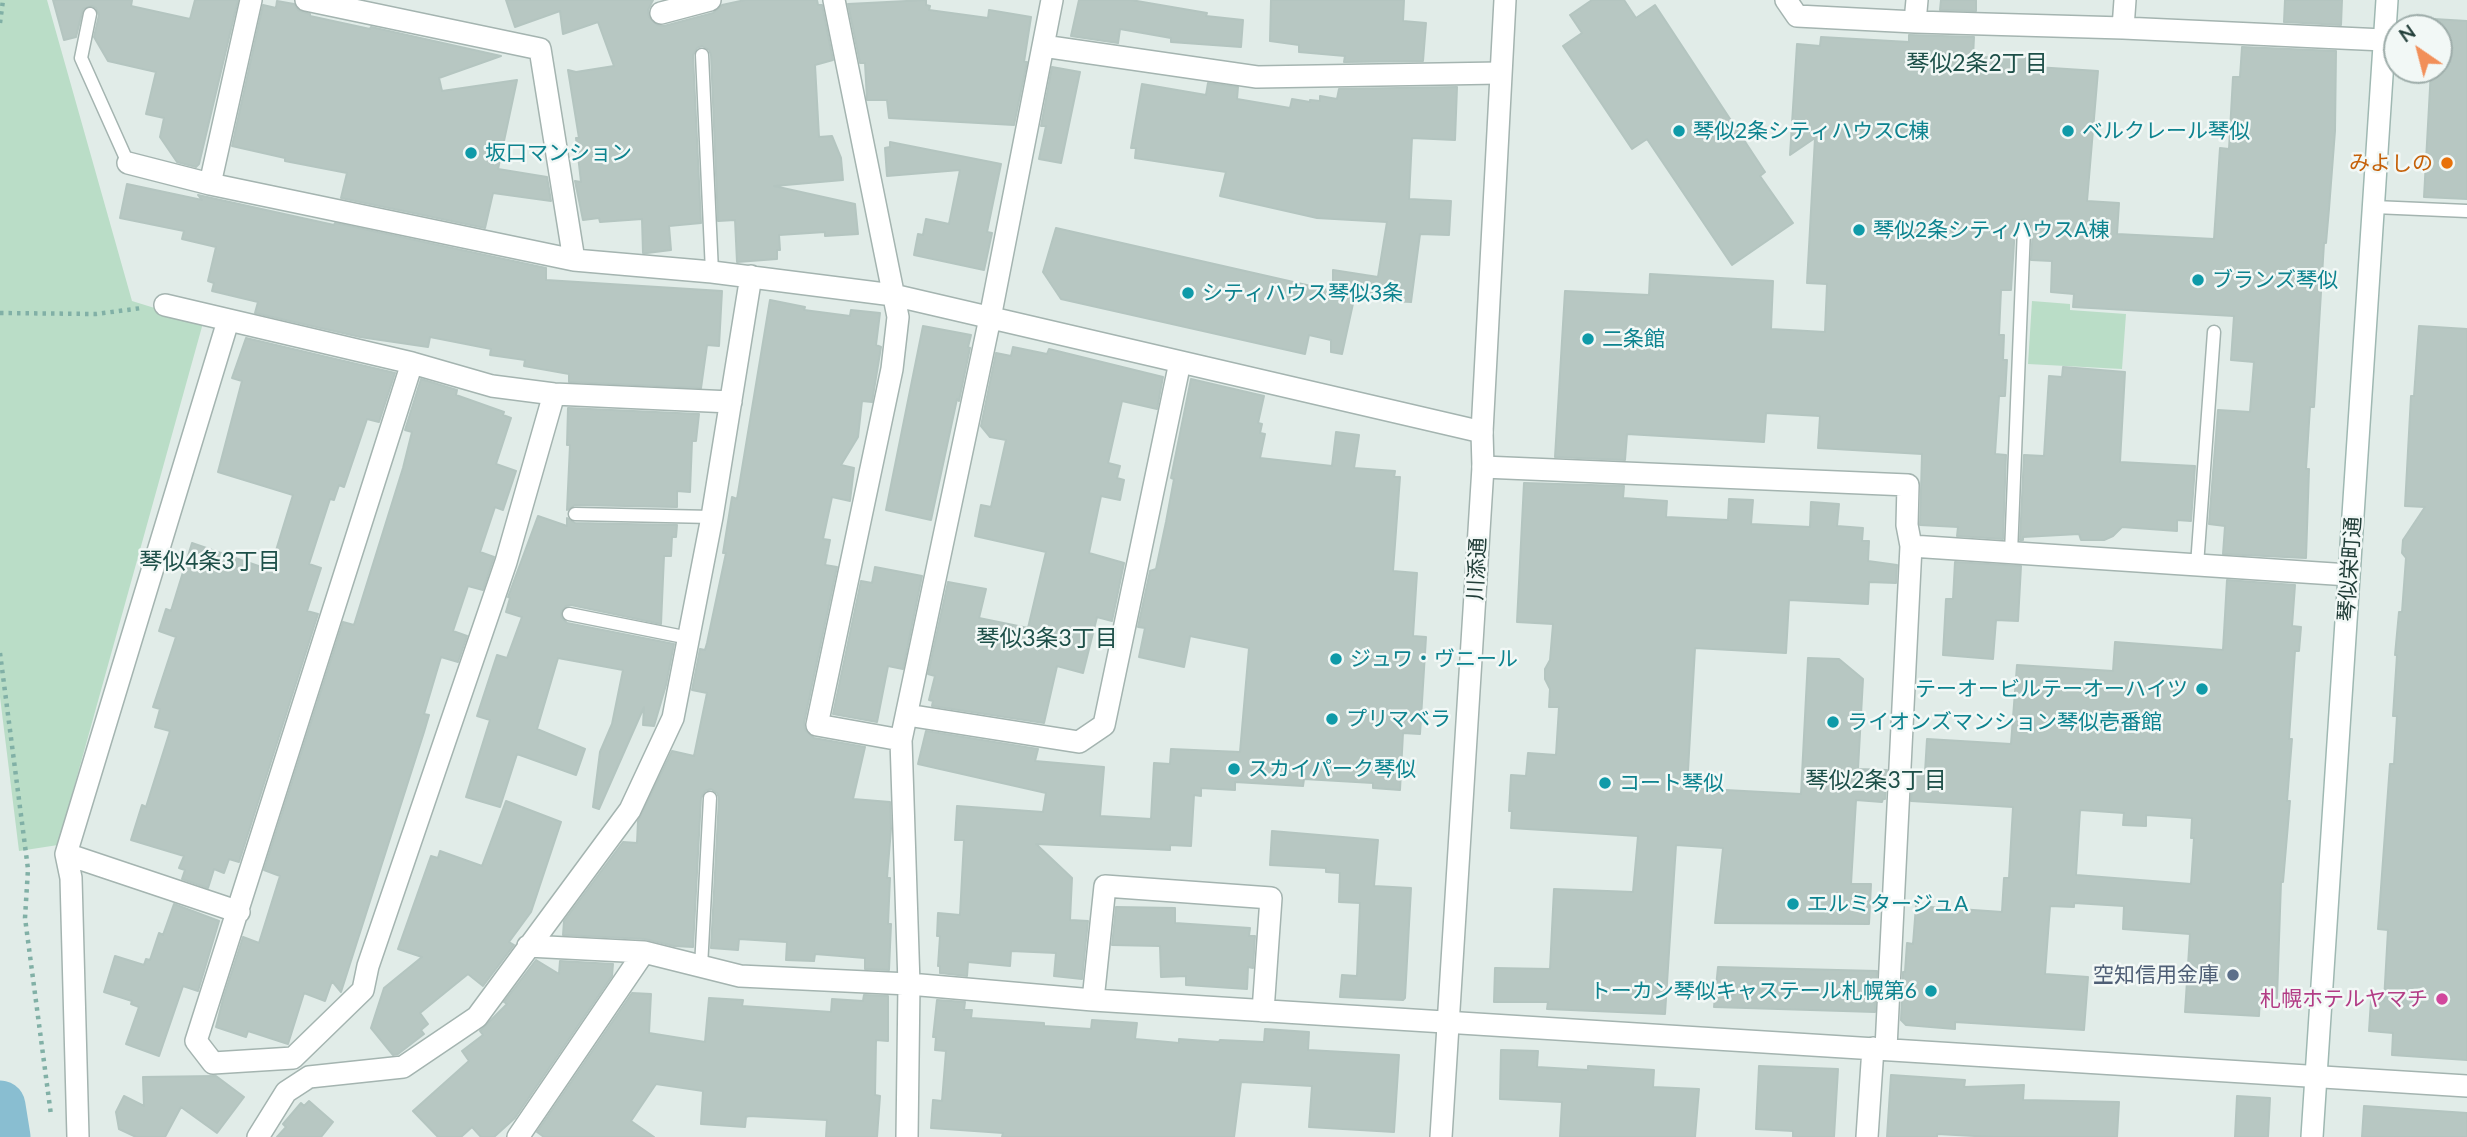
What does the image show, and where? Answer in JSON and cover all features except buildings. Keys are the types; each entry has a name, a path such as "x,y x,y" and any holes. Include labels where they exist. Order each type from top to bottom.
{"street":[{"path":"210,184 251,0"},
{"path":"306,0 540,49 575,260"},
{"path":"659,6 710,0"},
{"path":"834,0 898,317 892,369 817,726 901,740"},
{"path":"907,1137 909,984 901,740 990,318 1052,0"},
{"name":"川添通","path":"1441,1137 1483,467 1482,432 1505,0"},
{"path":"1786,0 1797,16 2383,40"},
{"path":"1915,22 1917,0"},
{"path":"2123,28 2125,0"},
{"path":"1044,46 1257,78 1500,73"},
{"name":"琴似栄町通","path":"2312,1137 2383,57"},
{"path":"128,163 210,184 575,260 751,276 892,295 1482,432"},
{"path":"258,1137 286,1092 309,1077 403,1067 477,1017 630,810 673,718 712,517 751,276"},
{"path":"164,305 412,363 492,386 554,394 731,402"},
{"path":"78,1137 71,878 66,854 229,321"},
{"path":"907,715 1079,742 1104,725 1180,362"},
{"path":"412,363 196,1041 213,1063 293,1058 363,990 368,966 506,562 554,394"},
{"path":"1483,467 1908,485 1907,525 1911,546 1880,1048 1867,1137"},
{"path":"1911,546 2349,575"},
{"path":"66,854 239,912"},
{"path":"1094,1000 1105,886 1271,898 1263,1011"},
{"path":"528,946 644,952 740,976 909,984 1094,1000 2467,1086"},
{"path":"518,1137 644,952"}],"lane":[{"path":"90,14 81,58 128,163"},
{"path":"702,55 712,272"},
{"path":"2374,206 2467,211"},
{"path":"2011,553 2024,228"},
{"path":"2197,565 2214,332"},
{"path":"575,514 712,517"},
{"path":"569,614 689,638"},
{"path":"701,967 710,798"}],"path":[{"path":"0,23 3,0"},
{"path":"0,313 96,314 164,305"},
{"path":"0,653 28,869 25,918 52,1123"}],"green space":[{"path":"0,0 47,0 132,301 203,323 58,845 19,851 0,697"},
{"path":"2032,301 2070,304 2070,310 2126,314 2122,369 2028,364"}],"waterway":[{"path":"0,1106 5,1137"}],"place":[{"name":"琴似2条シティハウスC棟","path":"1679,131"},
{"name":"ベルクレール琴似","path":"2068,131"},
{"name":"坂口マンション","path":"471,153"},
{"name":"みよしの","path":"2447,163"},
{"name":"琴似2条シティハウスA棟","path":"1859,230"},
{"name":"ブランズ琴似","path":"2198,280"},
{"name":"シティハウス琴似3条","path":"1188,293"},
{"name":"二条館","path":"1588,339"},
{"name":"ジュワ・ヴニール","path":"1336,659"},
{"name":"テーオービルテーオーハイツ","path":"2202,689"},
{"name":"プリマベラ","path":"1332,719"},
{"name":"ライオンズマンション琴似壱番館","path":"1833,722"},
{"name":"スカイパーク琴似","path":"1234,769"},
{"name":"コート琴似","path":"1605,783"},
{"name":"エルミタージュA","path":"1793,904"},
{"name":"空知信用金庫","path":"2233,975"},
{"name":"トーカン琴似キャステール札幌第6","path":"1931,991"},
{"name":"札幌ホテルヤマチ","path":"2442,999"}],"district":[{"name":"琴似2条2丁目","path":"1977,64"},
{"name":"琴似4条3丁目","path":"210,562"},
{"name":"琴似3条3丁目","path":"1047,639"},
{"name":"琴似2条3丁目","path":"1876,781"}]}
